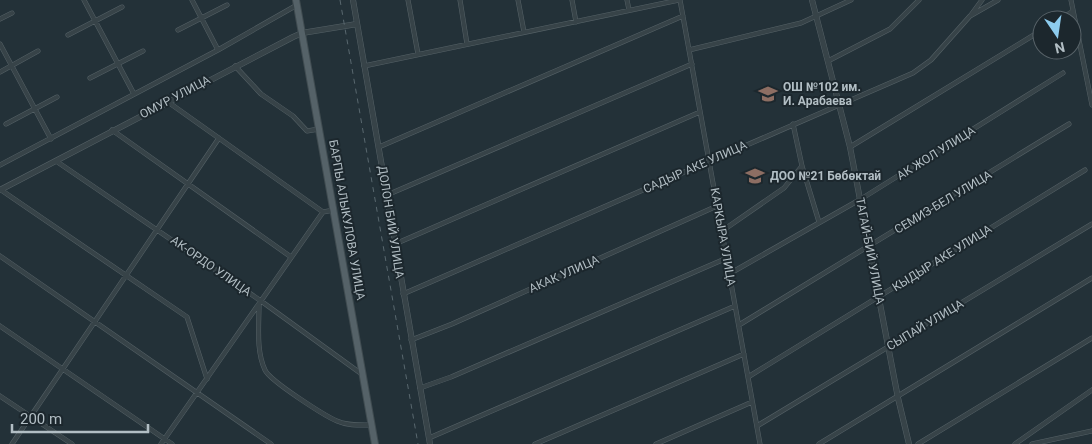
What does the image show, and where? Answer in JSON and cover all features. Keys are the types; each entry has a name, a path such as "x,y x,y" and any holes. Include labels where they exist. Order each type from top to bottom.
{"main road":[{"name":"БАРПЫ АЛЫКУЛОВА УЛИЦА","path":"297,3 375,444"}],"street":[{"path":"84,0 134,94"},
{"path":"192,0 218,50"},
{"name":"ДОЛОН БИЙ УЛИЦА","path":"353,0 430,444"},
{"path":"408,0 418,54"},
{"path":"460,0 467,44"},
{"path":"518,0 524,32"},
{"path":"572,0 576,22"},
{"path":"627,0 629,10"},
{"path":"364,66 680,0"},
{"name":"КАРКЫРА УЛИЦА","path":"680,0 760,444"},
{"name":"ТАГАЙ-БИЙ УЛИЦА","path":"812,0 850,147 888,348 909,444"},
{"path":"689,50 801,23 851,0"},
{"path":"828,61 890,29 919,0"},
{"name":"САДЫР АКЕ УЛИЦА","path":"403,294 914,73 931,60 982,0"},
{"name":"САДЫР АКЕ УЛИЦА","path":"970,16 998,0"},
{"name":"ОМУР УЛИЦА","path":"0,165 218,50 297,3"},
{"path":"178,30 226,5"},
{"path":"68,35 122,8"},
{"path":"0,19 12,14"},
{"path":"379,147 683,16"},
{"name":"ОМУР УЛИЦА","path":"0,190 235,66 302,33 357,24"},
{"path":"850,147 1032,36"},
{"path":"0,44 52,138"},
{"path":"0,72 38,51"},
{"path":"90,78 143,51"},
{"path":"1082,51 1092,105"},
{"path":"387,195 692,64"},
{"path":"235,66 255,89 293,116 306,131 319,129"},
{"name":"АК ЖОЛ УЛИЦА","path":"730,274 861,199 1063,73"},
{"path":"6,124 57,97"},
{"path":"167,102 323,212"},
{"path":"394,244 700,112"},
{"path":"793,124 802,166 819,222"},
{"name":"СЕМИЗ-БЕЛ УЛИЦА","path":"739,325 1069,124"},
{"path":"112,130 291,257"},
{"path":"12,444 219,138"},
{"name":"АК-ОРДО УЛИЦА","path":"56,161 157,229 363,375"},
{"path":"722,231 784,188 802,166"},
{"name":"КЫДЫР АКЕ УЛИЦА","path":"748,377 1085,170"},
{"path":"0,190 187,317 206,379"},
{"name":"АКАК УЛИЦА","path":"411,340 462,320 717,206"},
{"path":"161,444 323,212 334,210"},
{"name":"СЫПАЙ УЛИЦА","path":"757,426 1092,224"},
{"path":"0,256 271,444"},
{"path":"420,388 450,377 727,258"},
{"path":"819,444 898,398 1092,278"},
{"path":"260,302 260,353 265,372 273,380 326,416 339,422 372,425"},
{"path":"429,438 735,306"},
{"path":"0,326 172,444"},
{"path":"918,444 1092,338"},
{"path":"535,444 744,354"},
{"path":"1015,444 1092,390"},
{"path":"0,396 72,444"},
{"path":"656,444 752,402"},
{"path":"1032,444 1092,431"}],"railway":[{"path":"340,0 418,444"}],"place":[{"name":"ОШ №102 им. И. Арабаева","path":"768,94"},
{"name":"ДОО №21 Бөбөктай","path":"755,176"}]}
